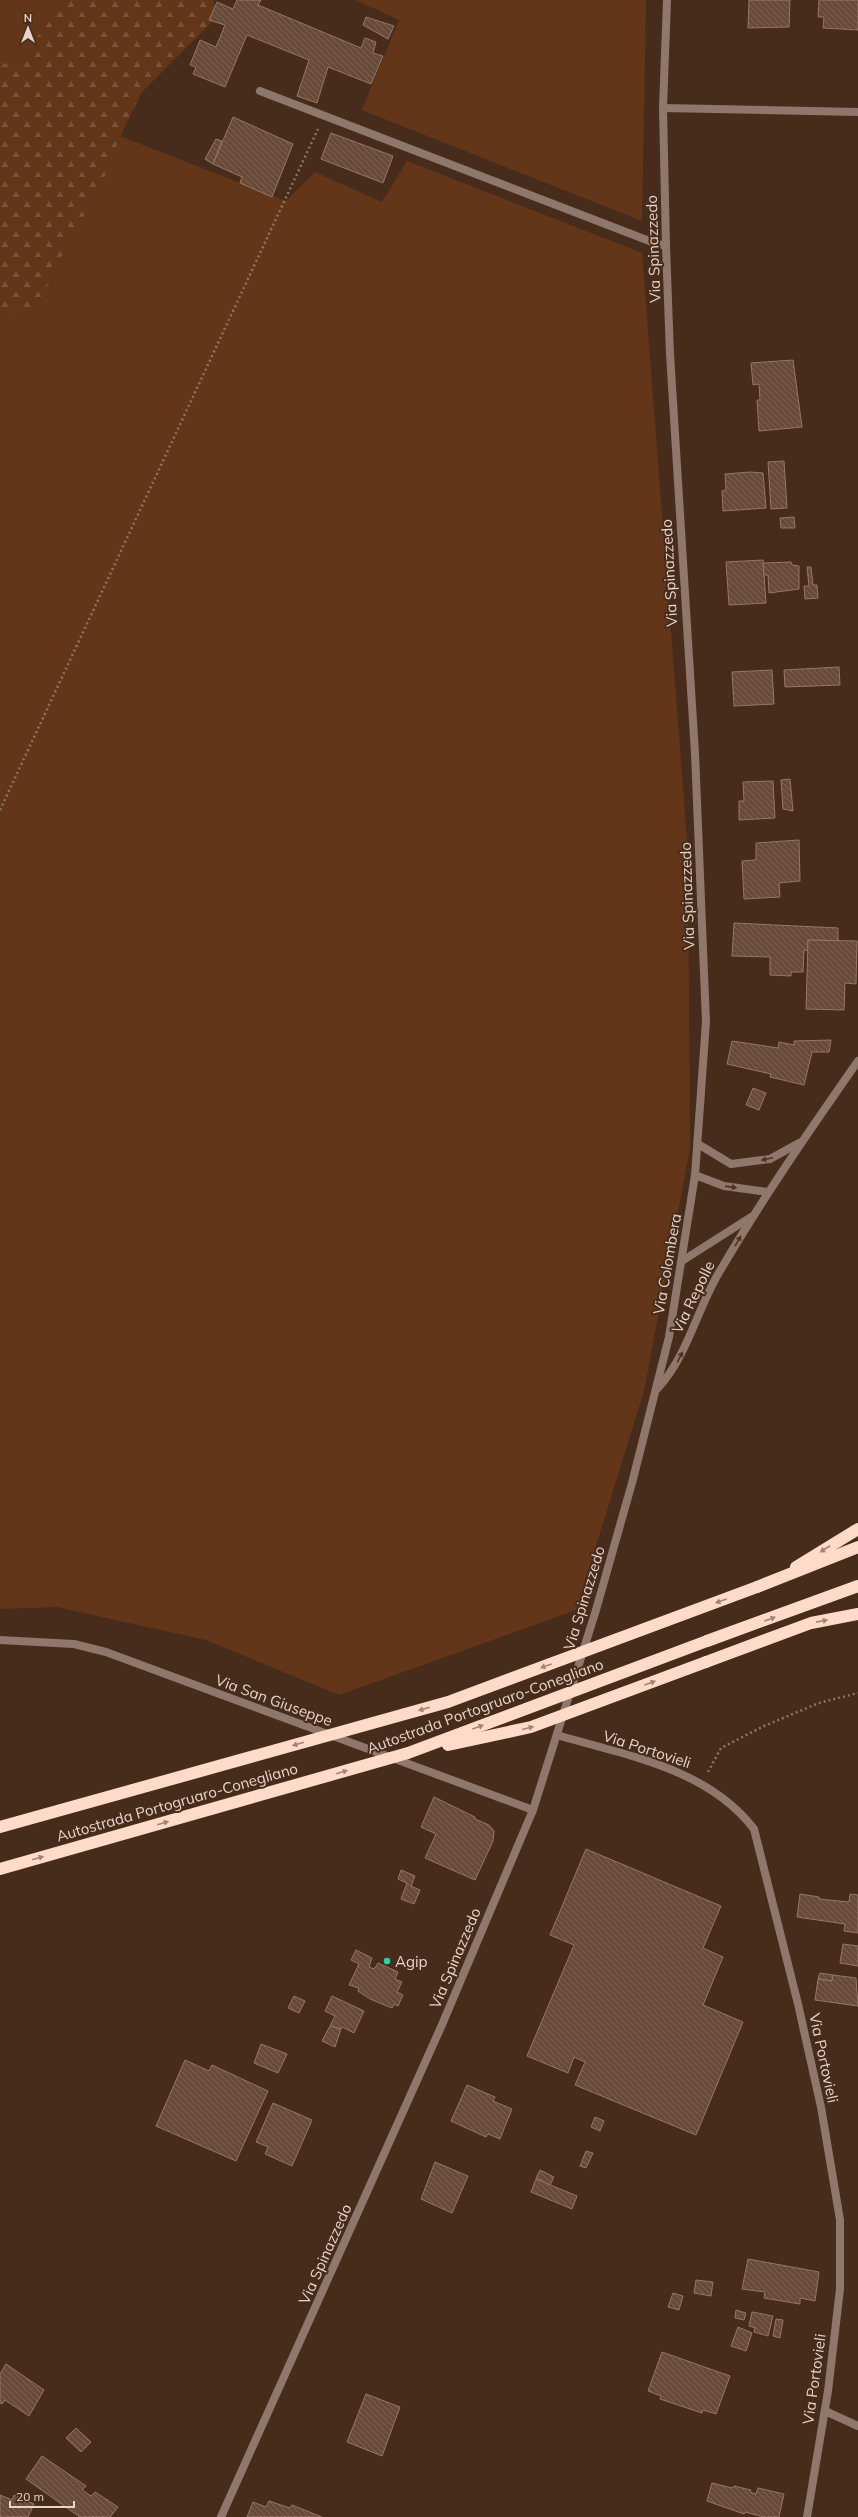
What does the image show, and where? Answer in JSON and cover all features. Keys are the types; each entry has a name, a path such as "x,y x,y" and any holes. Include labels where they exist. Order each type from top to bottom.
{"highway":[{"path":"771,1584 858,1528"},
{"name":"Autostrada Portogruaro-Conegliano","path":"0,1827 448,1702 771,1584 858,1547"},
{"name":"Autostrada Portogruaro-Conegliano","path":"0,1869 408,1753 858,1586"},
{"path":"408,1753 531,1727 811,1623 858,1614"}],"street":[{"name":"Via Spinazzedo","path":"667,0 663,108 670,354 695,753 706,1022 698,1144"},
{"path":"260,91 644,240 666,246"},
{"path":"663,108 858,112"},
{"name":"Via Repolle","path":"657,1388 679,1359 708,1292 752,1217 858,1061"},
{"name":"Via Repolle","path":"698,1144 731,1164 770,1159 802,1142"},
{"name":"Via Colombera","path":"657,1388 682,1261 695,1175 698,1144"},
{"path":"695,1175 724,1186 768,1192"},
{"name":"Via Repolle","path":"682,1261 752,1217"},
{"name":"Via Spinazzedo","path":"220,2517 441,2027 533,1810 598,1603 657,1388"},
{"name":"Via San Giuseppe","path":"0,1640 74,1644 106,1652 533,1810"},
{"name":"Via Portovieli","path":"557,1735 661,1765 702,1783 726,1798 742,1813 754,1829 798,2004 821,2107 840,2220 840,2289 825,2411 807,2517"},
{"path":"825,2411 858,2426"}],"path":[{"path":"0,810 325,116"},
{"path":"702,1783 721,1748 764,1726 819,1703 858,1693"}],"green space":[{"path":"0,0 188,0 120,136 286,201 315,172 382,202 407,161 642,253 688,853 690,1149 644,1391 576,1610 339,1695 206,1640 57,1607 0,1609"},
{"path":"64,0 213,0 217,17 141,93 120,136 102,184 55,267 39,306 0,317 0,66 22,55 60,9"},
{"path":"356,0 646,0 642,221 362,110 399,20"}],"building":[{"path":"237,0 261,0 258,5 361,48 365,38 376,42 373,53 383,56 371,84 328,67 317,103 297,96 309,60 247,35 225,87 193,74 196,67 190,65 200,40 216,47 225,25 209,20 217,2 233,9"},
{"path":"749,0 790,0 789,27 748,28"},
{"path":"819,0 858,0 858,30 823,28 824,17 818,17"},
{"path":"366,17 394,26 388,39 363,25"},
{"path":"233,117 293,144 272,197 240,183 242,177 213,164"},
{"path":"331,133 393,156 383,183 321,159"},
{"path":"216,139 222,141 213,164 205,159"},
{"path":"793,360 802,427 759,431 757,400 760,400 759,384 753,385 751,363"},
{"path":"784,461 787,508 771,509 768,462"},
{"path":"750,472 763,473 766,508 723,511 722,491 726,490 725,474"},
{"path":"794,517 795,528 781,528 780,518"},
{"path":"763,560 766,603 729,605 726,562"},
{"path":"791,562 792,565 799,566 799,589 769,593 768,575 764,575 763,563"},
{"path":"807,567 811,567 813,585 817,585 818,598 805,599 804,586 809,586"},
{"path":"839,667 840,685 785,687 784,670"},
{"path":"772,670 774,704 734,706 732,672"},
{"path":"790,779 793,811 783,809 781,780"},
{"path":"773,781 775,818 739,820 739,801 744,801 743,782"},
{"path":"799,840 800,881 779,883 780,897 744,899 742,861 756,860 756,843"},
{"path":"734,923 838,928 838,941 808,940 808,951 804,950 803,972 791,972 791,976 770,975 770,957 732,956"},
{"path":"808,940 857,941 856,984 845,983 844,1010 806,1009"},
{"path":"831,1040 829,1052 812,1052 804,1085 770,1077 771,1074 727,1064 732,1041 778,1048 779,1042 794,1045 794,1041"},
{"path":"753,1088 766,1093 759,1110 746,1105"},
{"path":"434,1797 475,1817 475,1819 489,1825 494,1831 493,1841 475,1880 425,1858 436,1834 421,1827"},
{"path":"586,1849 721,1906 703,1948 723,1957 703,2005 743,2022 696,2135 575,2085 585,2062 574,2057 568,2073 527,2056 574,1945 550,1935"},
{"path":"401,1870 415,1876 411,1886 420,1890 414,1904 401,1899 407,1883 398,1879"},
{"path":"800,1894 819,1897 819,1899 849,1902 850,1894 858,1895 858,1933 844,1931 845,1924 797,1917"},
{"path":"843,1944 858,1946 858,1966 840,1963"},
{"path":"356,1950 372,1958 369,1967 374,1969 378,1963 398,1972 395,1979 402,1982 397,1992 403,1995 398,2006 394,2004 392,2008 370,1999 358,1991 359,1988 349,1985 359,1964 351,1960"},
{"path":"820,1973 833,1975 832,1981 818,1979"},
{"path":"833,1975 856,1978 858,2006 815,2000 818,1979 832,1981"},
{"path":"294,1996 305,2001 299,2013 288,2008"},
{"path":"332,1996 364,2011 354,2033 342,2027 341,2029 330,2026 335,2016 325,2011"},
{"path":"330,2026 341,2029 335,2047 322,2041"},
{"path":"261,2044 287,2054 278,2073 254,2063"},
{"path":"185,2060 209,2071 212,2065 268,2091 236,2161 156,2126"},
{"path":"467,2085 495,2097 493,2101 512,2109 500,2139 488,2134 486,2137 451,2121"},
{"path":"273,2103 312,2120 292,2166 265,2154 268,2147 256,2142"},
{"path":"595,2117 604,2121 600,2131 591,2127"},
{"path":"586,2151 593,2153 586,2168 580,2166"},
{"path":"435,2162 468,2176 452,2213 421,2199"},
{"path":"540,2170 554,2177 550,2185 536,2178"},
{"path":"536,2179 577,2196 572,2209 531,2192"},
{"path":"748,2259 819,2272 815,2301 800,2298 800,2304 764,2298 765,2292 742,2289"},
{"path":"696,2280 713,2282 711,2296 694,2293"},
{"path":"673,2293 683,2296 679,2310 668,2307"},
{"path":"736,2310 746,2313 744,2320 735,2318"},
{"path":"752,2312 773,2316 768,2336 754,2332 755,2328 749,2326"},
{"path":"776,2319 783,2320 780,2338 773,2336"},
{"path":"738,2327 752,2333 746,2351 731,2346"},
{"path":"662,2352 730,2376 716,2414 703,2410 702,2413 660,2399 661,2396 648,2391"},
{"path":"6,2364 44,2390 29,2416 5,2400 2,2404 0,2403 0,2374"},
{"path":"366,2394 400,2407 382,2456 347,2442"},
{"path":"76,2428 91,2442 81,2452 66,2438"},
{"path":"42,2456 86,2486 82,2490 91,2496 95,2492 118,2507 110,2517 80,2517 26,2479"},
{"path":"712,2483 732,2488 734,2486 751,2490 750,2492 756,2494 758,2488 784,2494 779,2517 764,2517 745,2512 744,2514 707,2501"},
{"path":"0,2495 12,2500 14,2495 34,2504 28,2517 0,2517"},
{"path":"269,2501 290,2508 292,2505 322,2517 247,2517 253,2502 266,2507"}],"place":[{"name":"Agip","path":"387,1961"}]}
